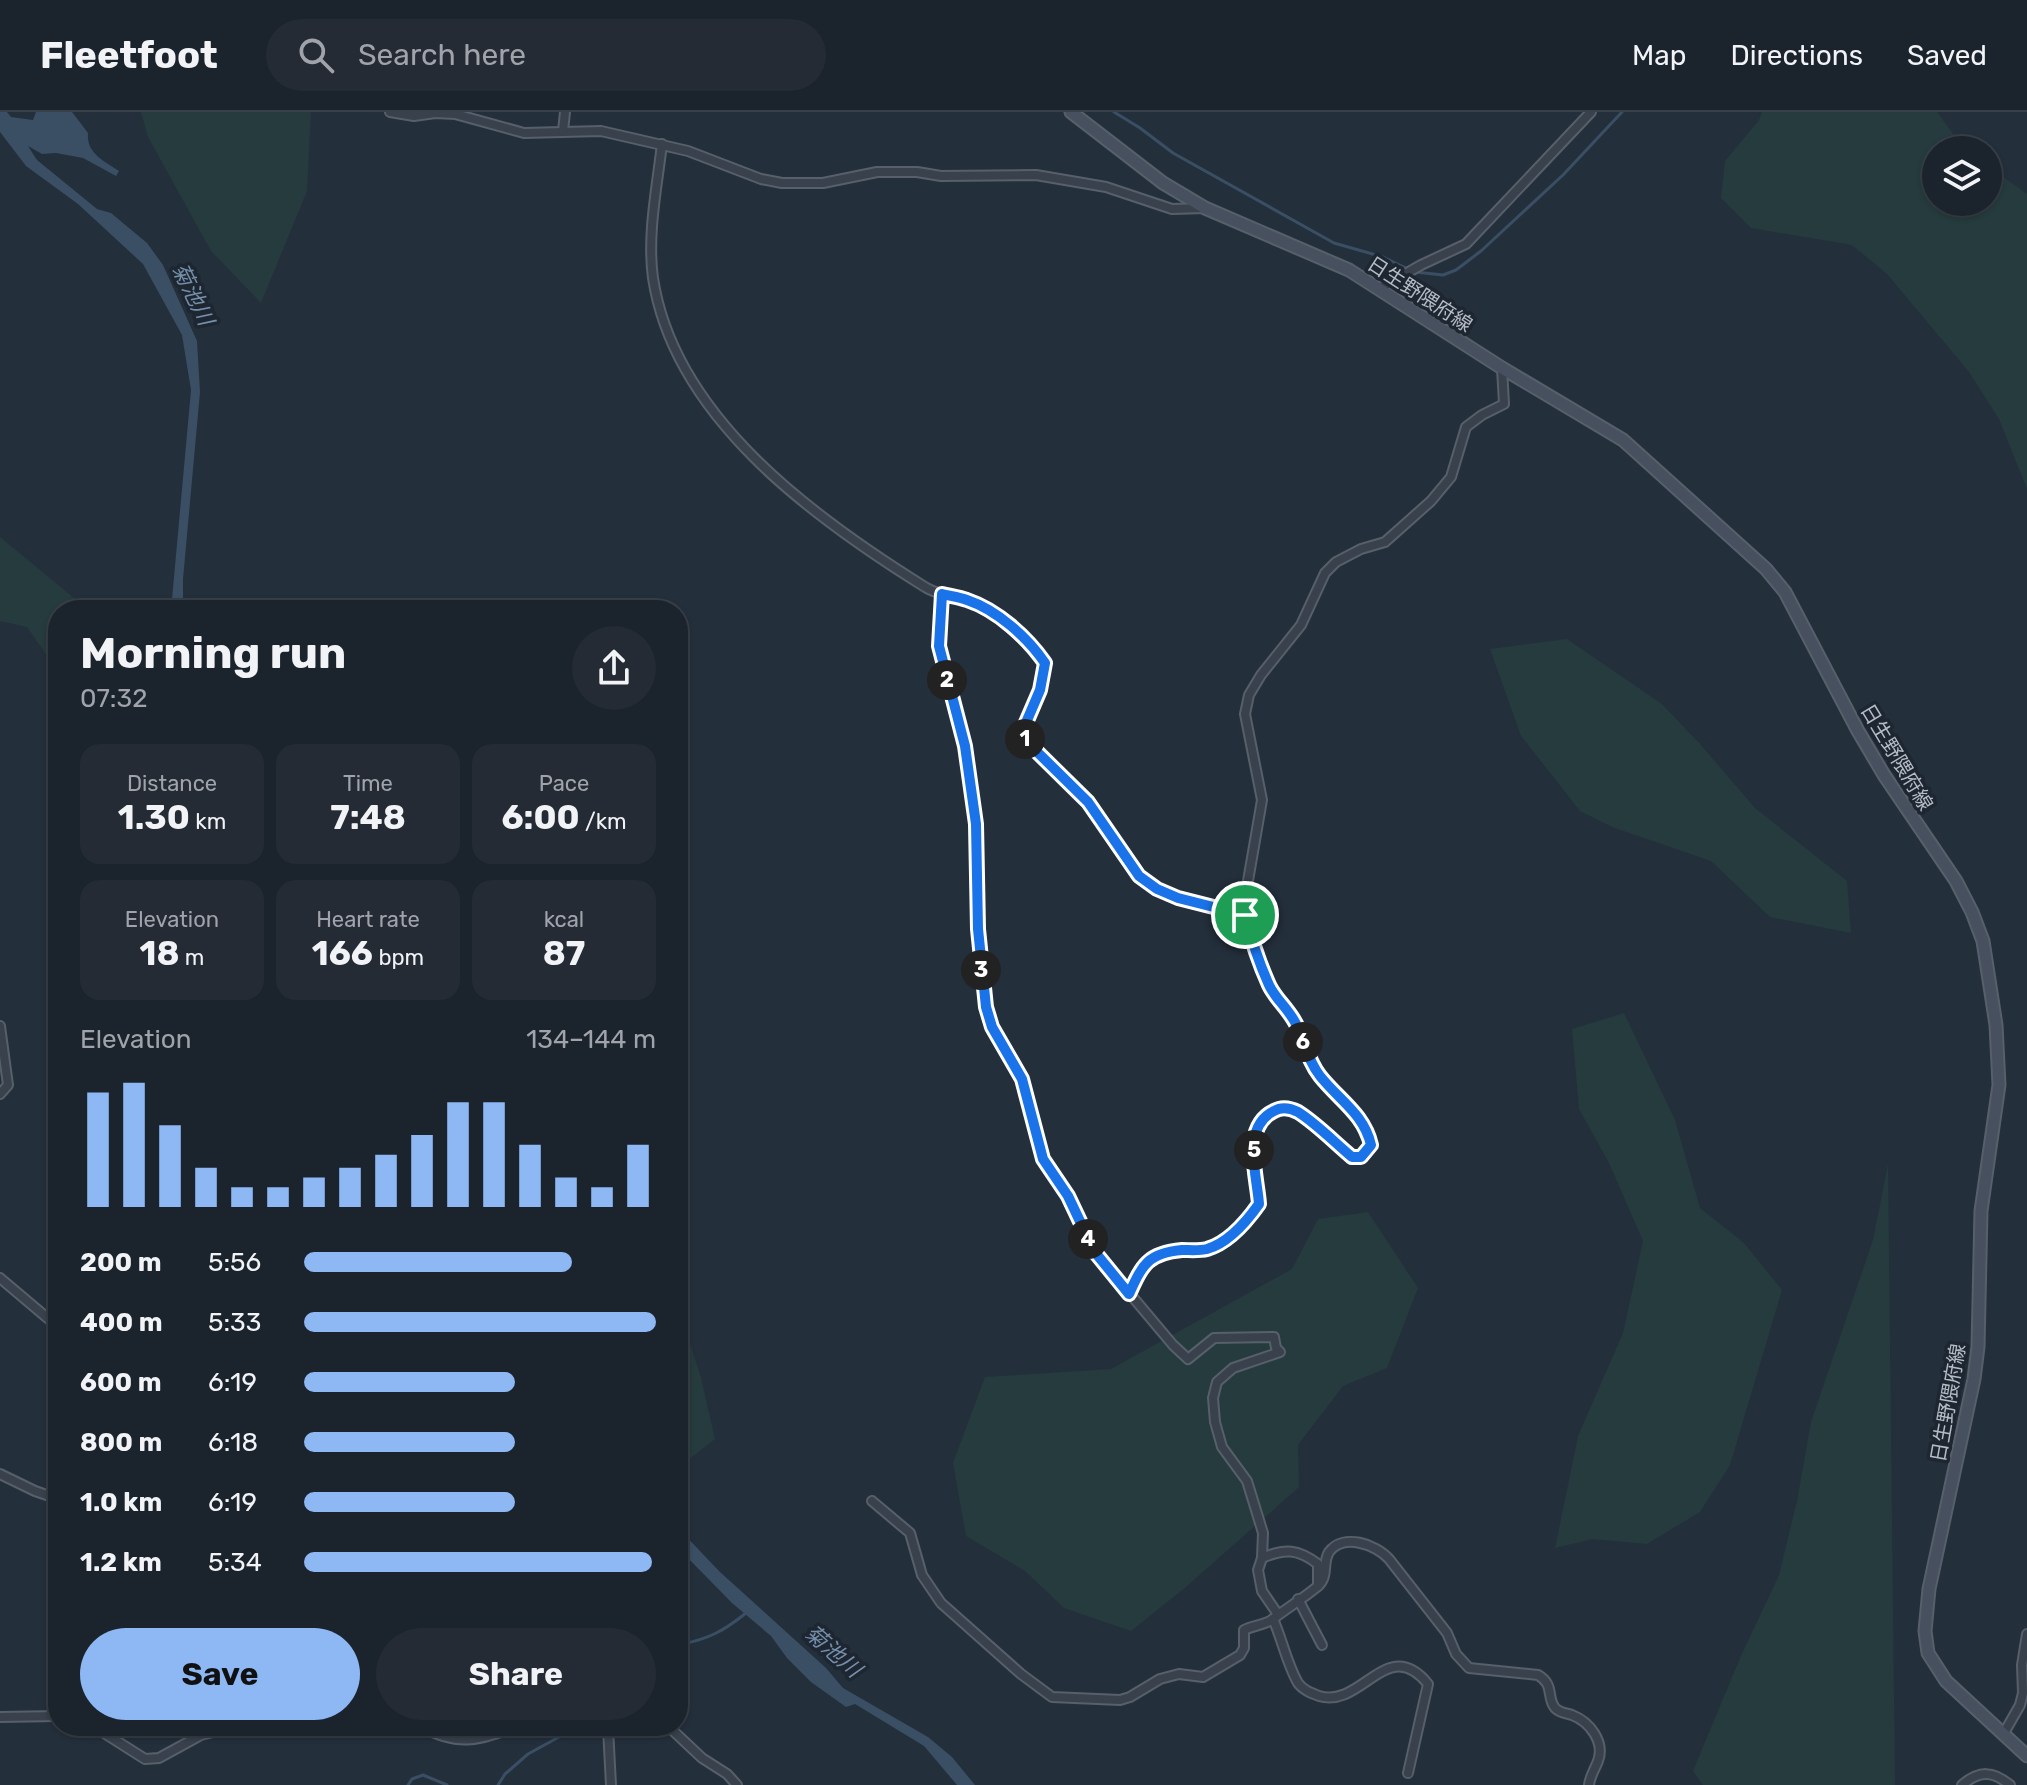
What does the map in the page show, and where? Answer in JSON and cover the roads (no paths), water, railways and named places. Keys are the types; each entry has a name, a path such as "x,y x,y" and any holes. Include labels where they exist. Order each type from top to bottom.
{"main road":[{"name":"日生野隈府線","path":"1071,112 1163,183 1205,208 1318,254 1349,270 1502,368 1623,440 1766,569 1785,592 1884,775 1956,881 1983,941 1996,1025 1999,1085 1981,1211 1978,1347 1929,1589 1925,1631 1928,1653 1935,1668 2027,1756"}],"street":[{"path":"390,112 414,116 454,113 524,133 601,131 662,144 761,179 782,183 823,183 877,172 917,172 941,176 1036,175 1106,187 1172,209 1205,208"},
{"path":"563,131 565,112"},
{"path":"1379,289 1466,244 1591,112"},
{"path":"662,144 654,223 653,276 662,315 677,352 704,402 752,456 802,500 928,590 966,600 985,609 1034,646 1045,663 1040,690 1025,725 1025,740 1088,802 1139,876 1157,889 1178,898 1245,915"},
{"path":"1129,1294 1143,1264 1164,1253 1206,1249 1220,1243 1259,1204 1254,1136 1258,1124 1268,1114 1280,1108 1295,1110 1352,1157 1361,1157 1371,1145 1358,1115 1321,1077 1308,1057 1297,1025 1270,988 1245,915 1245,891 1262,800 1245,714 1249,695 1301,625 1325,573 1336,562 1361,549 1385,542 1431,501 1451,477 1466,427 1504,404 1502,368"},
{"path":"942,594 939,646 965,746 976,824 978,929 986,1007 992,1027 1022,1079 1043,1159 1068,1196 1094,1251 1188,1359 1214,1338 1274,1337 1280,1352 1233,1368 1217,1382 1213,1398 1222,1447 1247,1481 1263,1533 1258,1570 1262,1591 1275,1616 1298,1682 1312,1694 1337,1697 1387,1668 1396,1666 1420,1674 1428,1684 1408,1773"},
{"path":"0,1026 8,1085 0,1094"},
{"path":"0,1278 48,1319"},
{"path":"0,1474 48,1496"},
{"path":"872,1501 910,1533 922,1575 941,1603 1021,1674 1052,1697 1120,1700 1158,1680 1179,1674 1203,1677 1240,1655 1244,1648 1244,1630 1275,1616 1318,1586 1326,1575 1327,1557 1331,1550 1351,1541 1363,1542 1367,1547 1382,1551 1447,1633 1461,1662 1480,1671 1538,1675 1545,1679 1555,1707 1591,1729 1599,1741 1600,1750 1589,1785"},
{"path":"1262,1558 1287,1549 1308,1557 1318,1564 1318,1586"},
{"path":"1298,1599 1322,1645"},
{"path":"2004,1733 2020,1705 2023,1693 2022,1665 2027,1634"},
{"path":"0,1717 48,1716"},
{"path":"109,1736 145,1759 159,1758 199,1736"},
{"path":"440,1736 448,1740 475,1740 487,1736"},
{"path":"608,1736 611,1785"},
{"path":"680,1736 737,1785"},
{"path":"1962,1785 1983,1774 1998,1776 2010,1785"}],"water":[{"path":"0,112 33,120 36,112 72,112 88,133 93,151 119,171 116,176 83,158 42,154 28,146 37,160 97,209 111,213 147,243 163,265 197,341 200,392 183,600 172,600 191,390 182,335 143,264 78,204 26,166 0,132"},
{"path":"688,1538 720,1572 826,1668 843,1688 928,1737 952,1757 975,1785 957,1785 924,1746 855,1704 846,1707 811,1682 771,1636 732,1603 688,1558"}],"waterway":[{"path":"1114,112 1173,153 1334,243 1383,257 1408,269"},
{"path":"1415,272 1443,275 1456,270 1481,251 1563,175 1622,112"},
{"path":"688,1642 716,1633 746,1613"},
{"path":"498,1785 505,1774 528,1754 561,1736"},
{"path":"408,1785 412,1779 423,1775 447,1785"}],"water label":[{"name":"菊池川","path":"193,294"},
{"name":"菊池川","path":"833,1651"}]}
